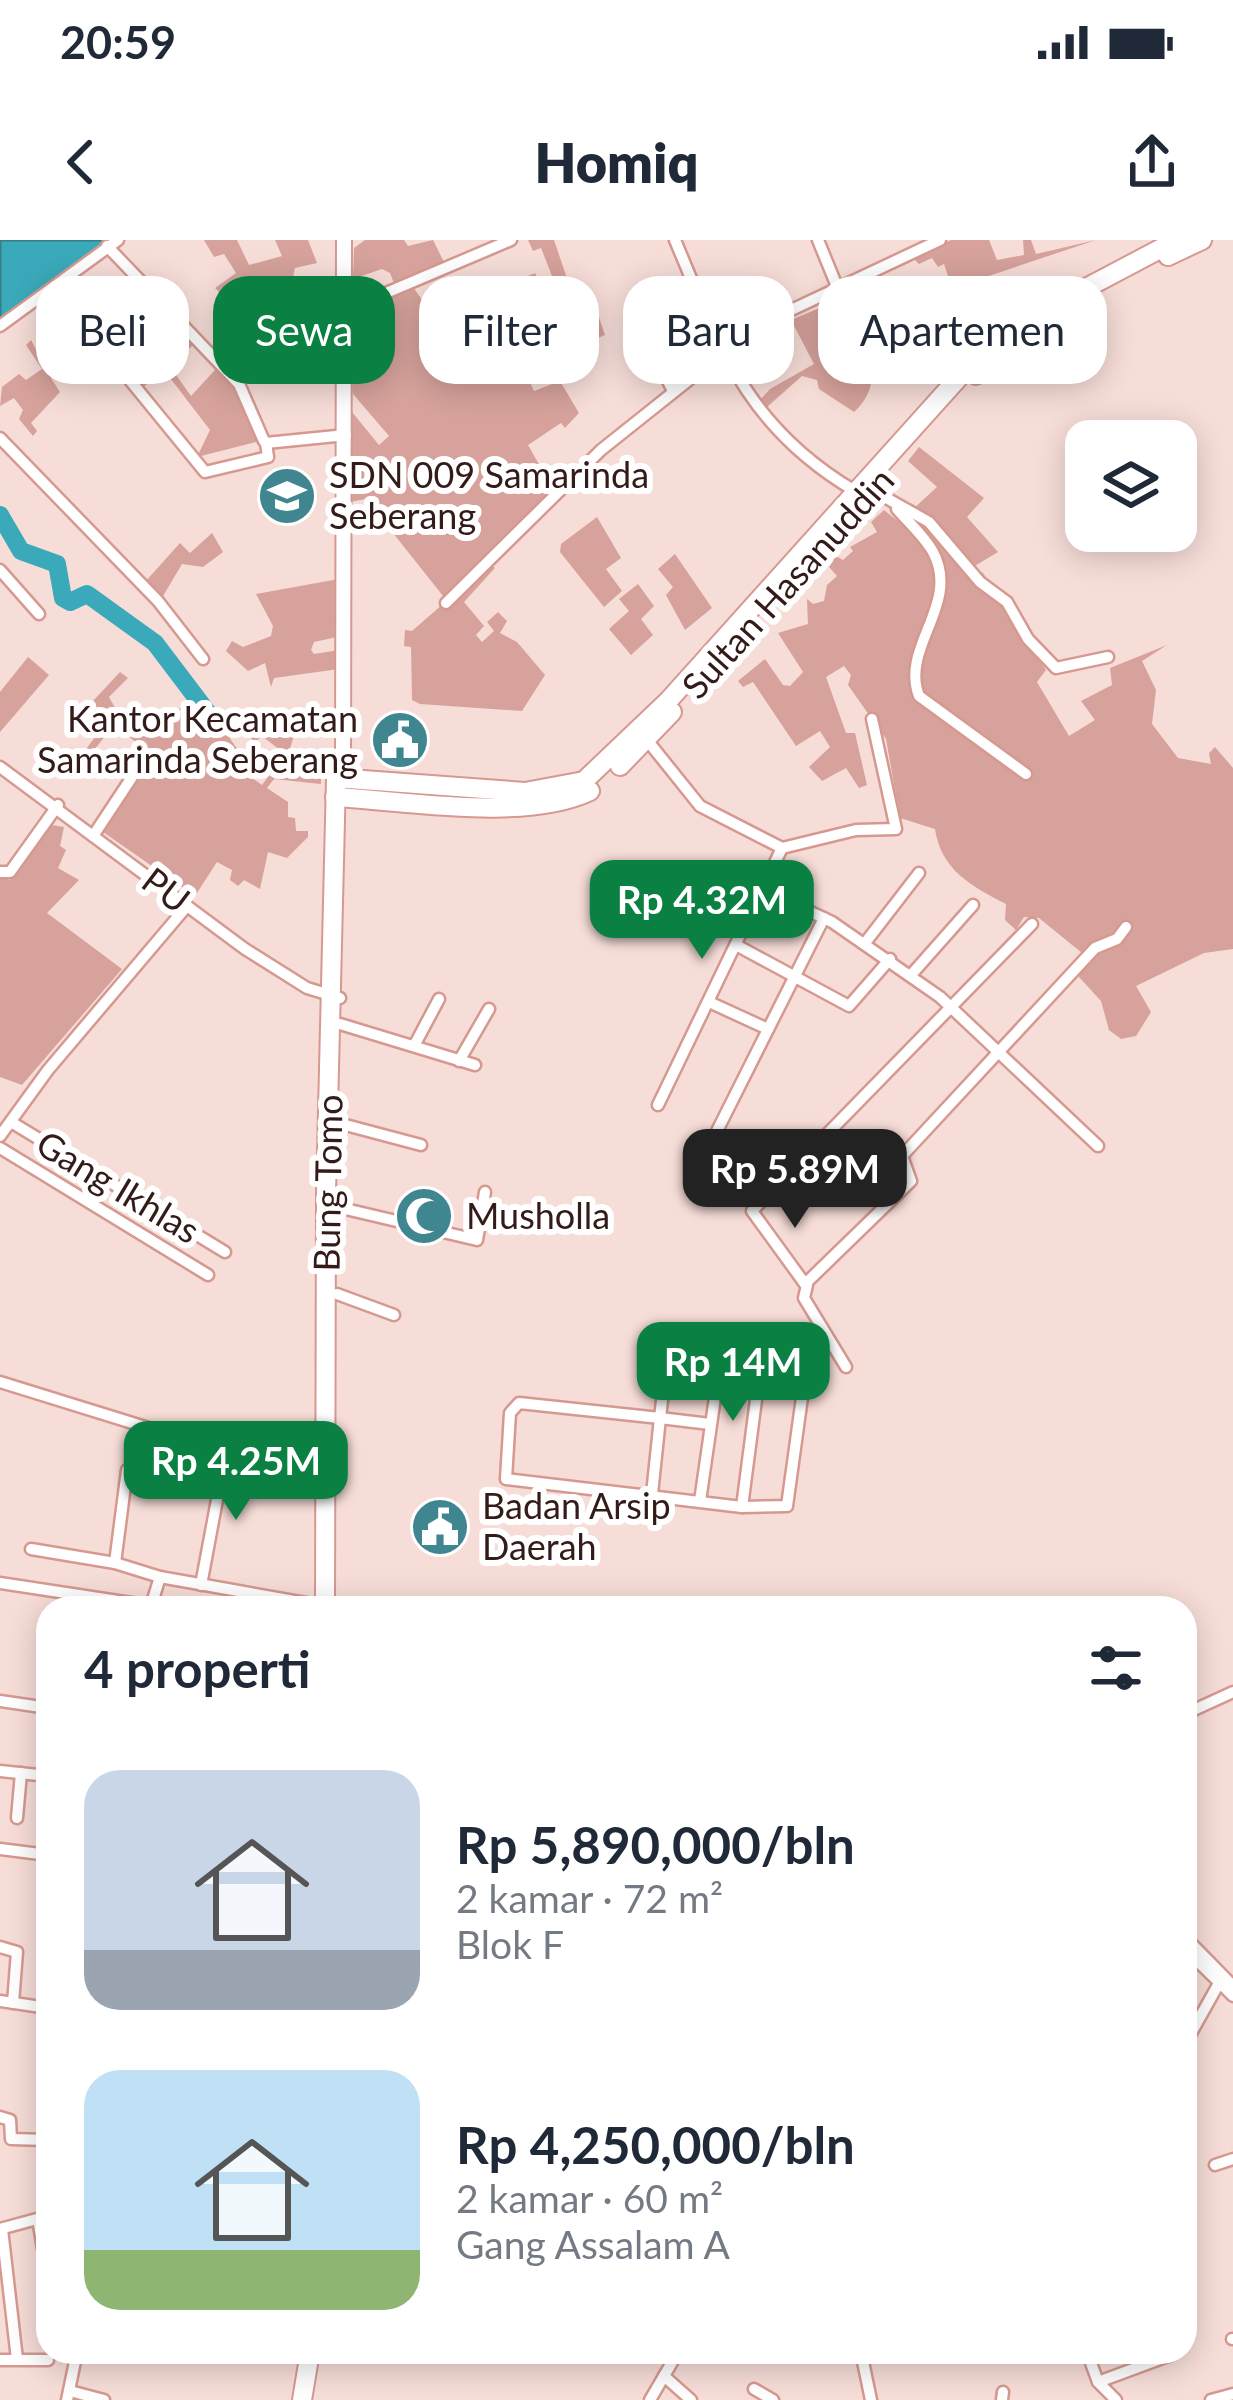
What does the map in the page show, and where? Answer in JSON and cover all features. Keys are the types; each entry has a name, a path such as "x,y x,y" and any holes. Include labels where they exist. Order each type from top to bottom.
{"main road":[{"name":"Sultan Hasanuddin","path":"1107,279 1177,240"},
{"name":"Sultan Hasanuddin","path":"1107,284 1202,240"},
{"name":"Sultan Hasanuddin","path":"340,782 476,797 584,781 643,734 955,384"},
{"name":"Bung Tomo","path":"331,1474 340,782"},
{"name":"Bung Tomo","path":"328,1596 337,1294 332,1244 338,1207 340,1024 335,997"},
{"path":"298,2400 300,2364"},
{"path":"298,2400 307,2364"}],"street":[{"name":"Bung Tomo","path":"344,240 345,276"},
{"path":"395,289 511,240"},
{"path":"676,240 691,276"},
{"path":"818,240 833,276"},
{"path":"865,276 940,240"},
{"path":"0,326 113,243 239,384 268,457 203,470 133,384"},
{"name":"Bung Tomo","path":"340,782 346,384"},
{"path":"669,384 672,389"},
{"path":"446,603 601,450 678,384"},
{"path":"746,384 787,444 897,509 929,522 980,582 1007,602 1028,639 1056,668 1108,657"},
{"path":"265,442 346,435"},
{"path":"0,438 158,601 203,659"},
{"path":"897,509 933,551 941,573 934,619 913,670 919,696 1026,774"},
{"path":"0,570 39,614"},
{"path":"643,734 711,814 782,848 856,830 896,829 872,719"},
{"name":"PU","path":"0,767 285,976 335,997"},
{"path":"93,836 133,776"},
{"path":"0,872 10,872 58,806"},
{"path":"658,1105 782,848"},
{"path":"866,943 919,873"},
{"path":"763,893 824,918 890,959 953,1008 1098,1146"},
{"path":"911,975 974,904"},
{"path":"0,1136 187,906"},
{"path":"709,1147 824,918"},
{"path":"808,1285 752,1211 1032,924"},
{"path":"846,1367 804,1298 808,1285 911,1181 902,1156 1095,949 1117,939 1126,927"},
{"path":"736,945 849,1006 890,959"},
{"path":"414,1046 439,999"},
{"path":"709,1002 768,1029"},
{"path":"459,1061 489,1009"},
{"path":"340,1024 475,1065"},
{"name":"Gang Ikhlas","path":"0,1112 225,1252"},
{"path":"338,1123 421,1145"},
{"path":"0,1148 208,1275"},
{"path":"338,1207 477,1240 485,1192"},
{"path":"337,1294 394,1315"},
{"path":"652,1493 660,1418 672,1339 803,1351 810,1362 790,1503 742,1507 506,1478 510,1413 523,1402 660,1418 710,1424"},
{"path":"700,1501 723,1342"},
{"path":"742,1507 763,1346"},
{"path":"0,1382 226,1452 331,1474"},
{"path":"202,1585 226,1452"},
{"path":"116,1563 127,1470"},
{"path":"32,1549 265,1596"},
{"path":"154,1596 160,1577"},
{"path":"0,1583 85,1596"},
{"path":"1197,1708 1233,1692"},
{"path":"0,1701 36,1706"},
{"path":"0,1771 36,1775"},
{"path":"17,1817 21,1773"},
{"path":"0,1849 36,1854"},
{"path":"0,1946 16,1950 6,2002 36,2006"},
{"path":"1197,1950 1233,1996"},
{"path":"1197,1958 1225,1981"},
{"path":"1197,2025 1225,1981"},
{"path":"0,2117 10,2120 10,2139 36,2140"},
{"path":"1215,2165 1233,2159"},
{"path":"17,2359 1,2229 36,2219"},
{"path":"0,2360 36,2360"},
{"path":"75,2364 68,2396 104,2400"},
{"path":"650,2400 670,2364"},
{"path":"864,2364 871,2400"},
{"path":"1091,2364 1097,2382 1116,2400"},
{"path":"1097,2382 1146,2364"},
{"path":"664,2376 691,2400"},
{"path":"754,2389 772,2400"},
{"path":"1211,2400 1233,2394"}],"shaded area":[{"path":"204,240 237,240 249,265 282,256 275,240 308,240 317,263 295,268 293,276 232,276 236,273 224,254 214,257"},
{"path":"365,240 404,240 408,246 433,240 445,264 395,286 395,276 382,269 353,276 354,248"},
{"path":"528,240 554,240 566,276 552,276 541,248 533,251"},
{"path":"951,240 989,240 997,260 1024,255 1023,240 1031,240 1036,254 1096,240 989,276 948,276 944,264 938,267 932,258 919,264 913,258"},
{"path":"413,287 419,296 419,384 531,384 534,391 562,384 579,413 565,428 561,423 528,445 554,491 447,601 366,499 350,502 352,412 379,445 389,436 353,394 352,384 395,384 395,294"},
{"path":"818,309 818,384 870,384 854,412 819,389 817,380 802,376 794,383 794,375 814,364 794,319"},
{"path":"213,372 213,384 234,384 260,441 197,457 210,430 175,384 182,384 191,396"},
{"path":"36,373 36,384 55,384 60,392 31,423 37,431 33,436 19,419 23,410 14,398 0,406 2,387 19,374 26,380"},
{"path":"793,384 767,407 760,400 770,389"},
{"path":"919,447 984,498 967,517 998,552 973,567 983,573 1046,670 1037,682 1069,736 1095,720 1081,701 1112,685 1110,668 1167,645 1142,661 1156,690 1152,724 1178,758 1211,764 1209,753 1215,747 1233,768 1233,949 1204,953 1136,986 1151,1012 1136,1036 1121,1039 1109,1030 1101,1001 1079,977 1082,953 1039,918 1024,917 1016,930 1005,920 1006,904 950,865 935,829 900,818 886,739 848,685 851,675 844,666 826,677 846,733 855,733 867,785 859,788 846,768 822,781 809,767 830,747 820,731 796,746 753,682 743,687 738,681 765,659 783,685 790,686 803,672 778,633 808,624 807,599 813,604 824,601 827,585 837,576 829,567 836,556 843,560 853,551 850,547 877,532 871,522 884,510 899,522 937,487 908,461"},
{"path":"597,517 621,558 606,569 622,591 604,607 560,552 561,544"},
{"path":"212,533 223,552 203,567 182,564 163,596 145,582 180,543 190,553"},
{"path":"675,554 712,608 685,630 666,595 673,587 658,569"},
{"path":"490,563 495,568 464,602 484,626 476,635 482,642 494,631 487,622 498,612 507,621 500,633 517,642 545,675 522,711 412,700 411,647 404,646 405,630 412,631"},
{"path":"339,579 337,637 314,642 311,650 314,654 339,650 339,669 274,678 271,687 265,663 248,671 226,651 232,641 243,647 271,636 273,626 256,594"},
{"path":"638,584 654,606 641,619 653,635 631,655 609,629 629,611 619,599"},
{"path":"28,657 49,675 0,732 0,692"},
{"path":"120,672 128,678 109,697 118,713 142,730 161,708 173,715 190,698 220,724 238,750 248,748 238,768 262,785 285,754 262,736 253,744 248,724 281,725 283,709 290,724 321,719 320,733 295,733 285,763 297,767 299,774 321,775 321,784 274,779 267,788 288,802 288,817 295,818 296,831 308,831 308,837 287,858 268,852 260,889 244,880 238,886 230,880 232,870 217,862 195,896 103,832 150,755 115,724 85,761 78,759 107,722 92,702"},
{"path":"52,825 64,827 60,846 66,850 58,868 79,880 47,913 122,969 22,1085 0,1077 0,876 10,880"}],"water":[{"path":"0,240 112,240 63,276 36,276 36,296 0,322"}],"waterway":[{"path":"0,515 21,551 57,564 63,598 70,602 87,594 155,643 208,713"}],"place":[{"name":"SDN 009 Samarinda Seberang","path":"287,496"},
{"name":"Kantor Kecamatan Samarinda Seberang","path":"400,740"},
{"name":"Musholla","path":"424,1216"},
{"name":"Badan Arsip Daerah","path":"440,1527"}]}
